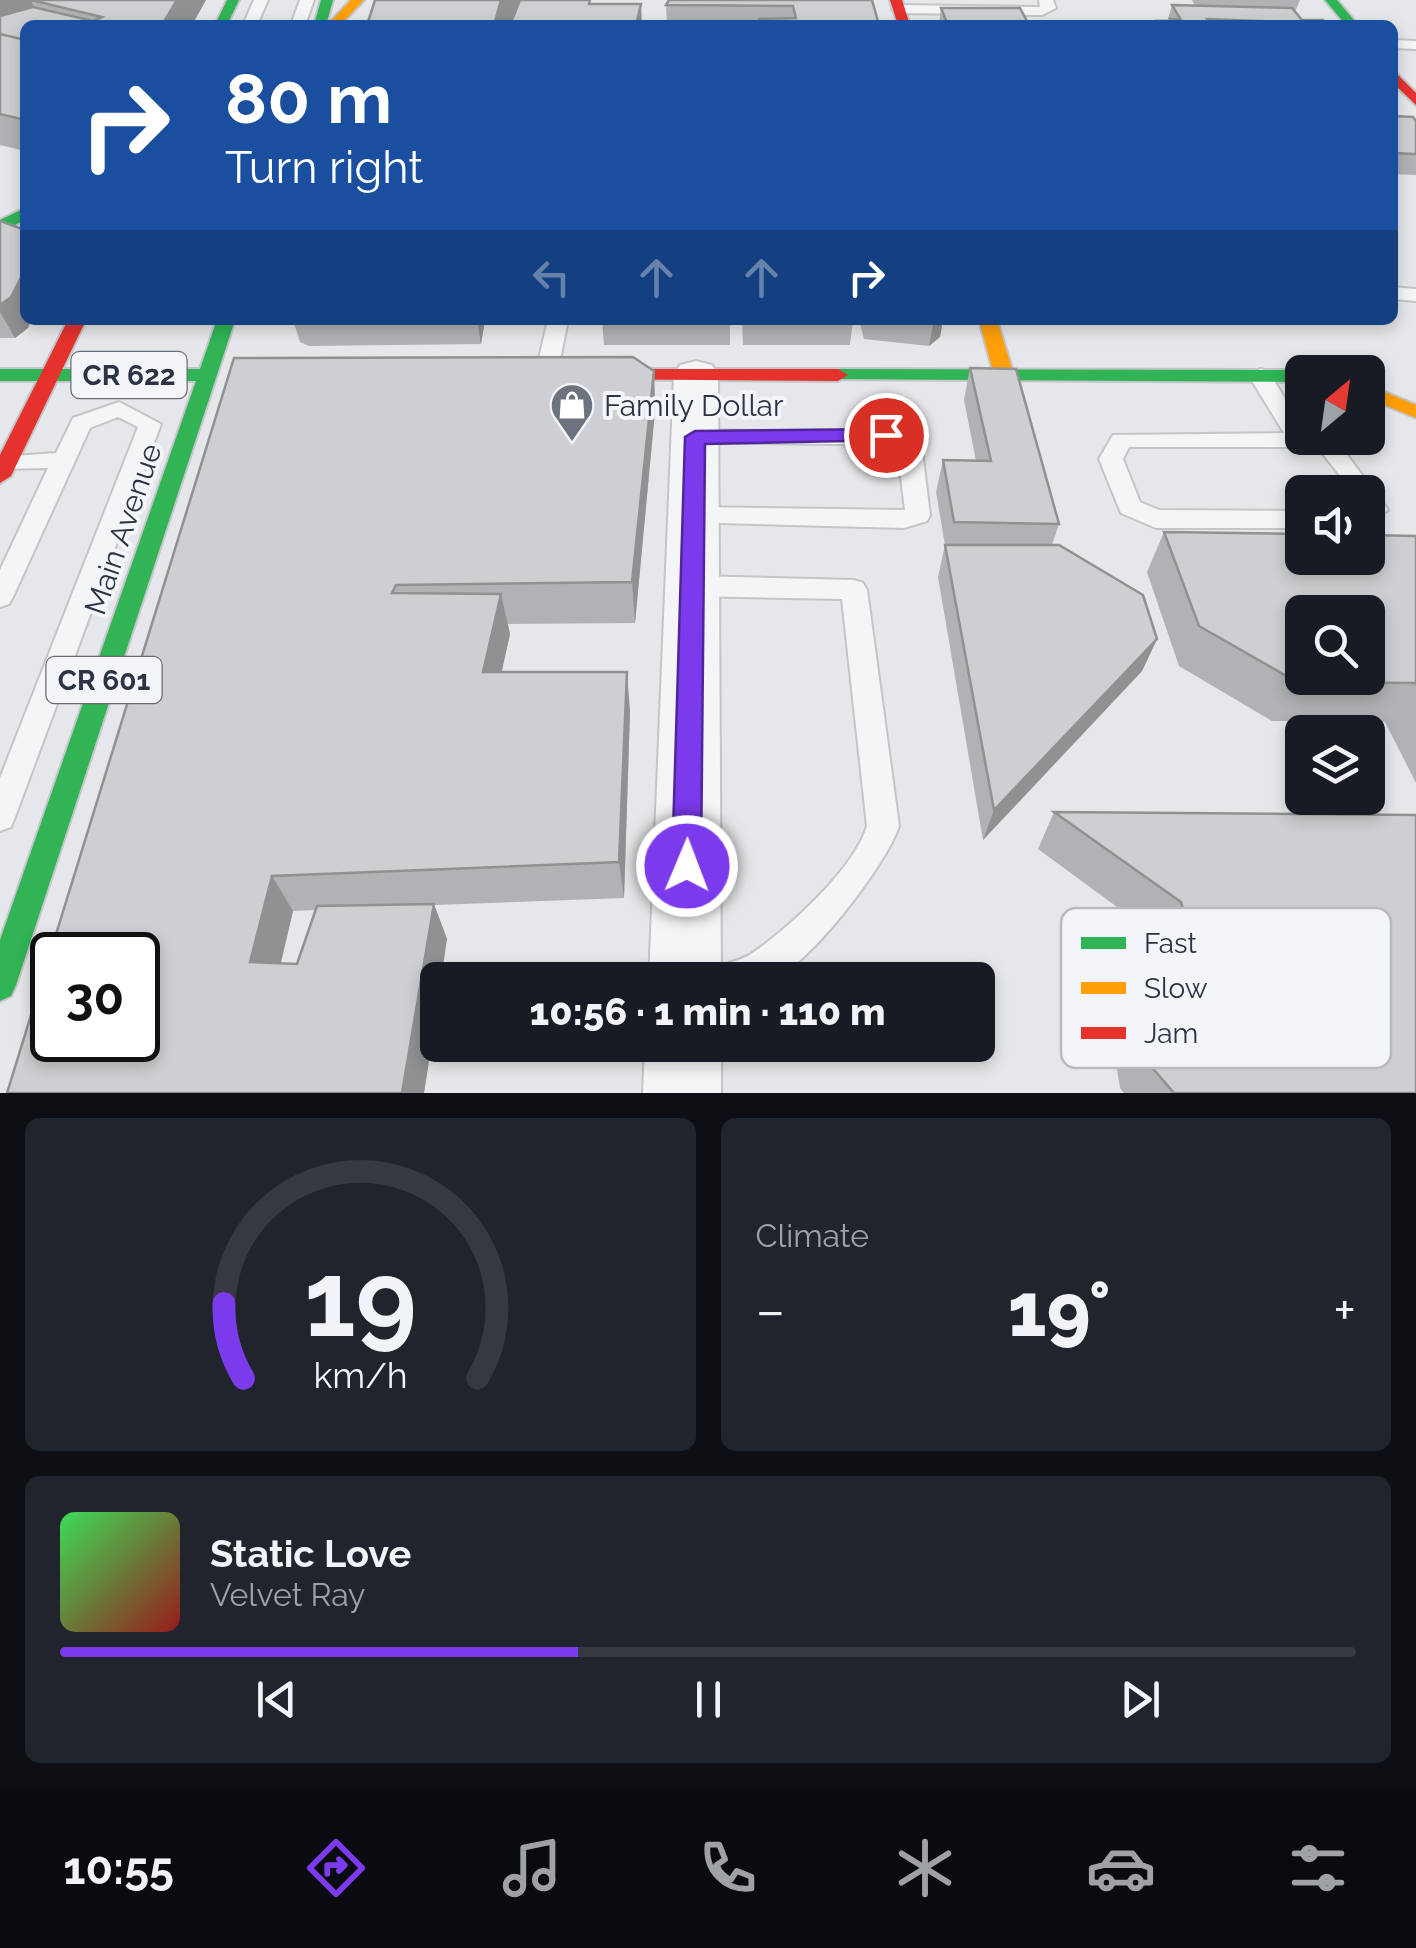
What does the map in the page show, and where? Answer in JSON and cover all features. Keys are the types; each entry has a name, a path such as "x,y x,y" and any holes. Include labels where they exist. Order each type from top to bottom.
{"main road":[{"path":"338,20 358,0"},
{"path":"1331,0 1348,20"},
{"path":"1398,81 1416,102"},
{"path":"3,470 75,325"},
{"name":"Main Avenue","path":"0,986 181,453 217,375 225,325"},
{"path":"989,325 1004,375"},
{"name":"CR 622","path":"0,375 217,375"},
{"path":"537,375 1285,376"},
{"path":"1385,377 1400,377"},
{"path":"1385,398 1416,412"}],"street":[{"path":"684,962 696,375"},
{"path":"682,1093 683,1062"}],"lane":[{"path":"900,11 1042,11 1049,8 1046,0"},
{"path":"537,375 556,325"},
{"path":"1260,376 1285,416"},
{"path":"0,597 80,423 119,410 150,424 0,816"},
{"path":"694,516 904,519 918,515 919,504 910,443 901,438 695,437"},
{"path":"1285,440 1122,440 1111,459 1130,507 1156,519 1285,520"},
{"path":"137,456 181,453"},
{"path":"1336,455 1351,475"},
{"path":"3,470 64,460"},
{"path":"692,586 854,590 883,826 872,856 789,945 767,962"}],"building":[{"path":"31,0 177,0 165,20 95,20 102,17"},
{"path":"375,0 501,0 495,20 369,20"},
{"path":"520,0 641,4 637,20 512,20"},
{"path":"669,0 872,0 878,20 759,20 796,18 793,6 666,5"},
{"path":"1172,5 1292,8 1302,20 1207,19 1181,20"},
{"path":"33,7 89,20 20,20 20,39 0,34 0,16"},
{"path":"941,8 1020,8 1026,20 946,20"},
{"path":"0,34 20,39 20,119 0,114"},
{"path":"1398,116 1413,117 1416,121 1416,154 1398,153"},
{"path":"0,221 20,228 20,280 11,297 0,305"},
{"path":"633,357 654,371 632,582 396,585 392,593 501,594 483,672 627,672 619,862 272,876 250,962 297,964 317,906 434,904 424,962 420,962 420,987 402,1093 7,1093 30,1019 30,1062 160,1062 160,932 57,932 234,358"},
{"path":"970,368 1016,369 1059,524 954,522 943,460 991,461"},
{"path":"1164,532 1285,534 1285,575 1385,575 1385,535 1416,536 1416,684 1385,683 1385,595 1285,595 1285,675 1199,626"},
{"path":"945,545 1059,545 1143,595 1157,639 994,810"},
{"path":"1054,812 1416,815 1416,1093 1174,1093 1153,1068 1391,1068 1391,908 1183,908 1181,902"}],"traffic: fast":[{"path":"223,20 233,0"},
{"path":"321,20 327,0"},
{"path":"1331,0 1348,20"},
{"path":"0,227 20,216"},
{"path":"0,985 224,325"},
{"path":"0,375 208,375"},
{"path":"838,375 1285,376"}],"traffic: slow":[{"path":"338,20 358,0"},
{"path":"989,325 1004,375"},
{"path":"1385,398 1416,412"}],"traffic: jam":[{"path":"896,0 902,20"},
{"path":"1398,80 1416,101"},
{"path":"0,476 75,325"},
{"path":"581,375 838,375"}],"place":[{"name":"Family Dollar","path":"572,443"}],"route":[{"path":"687,866 695,437 886,435"}]}
